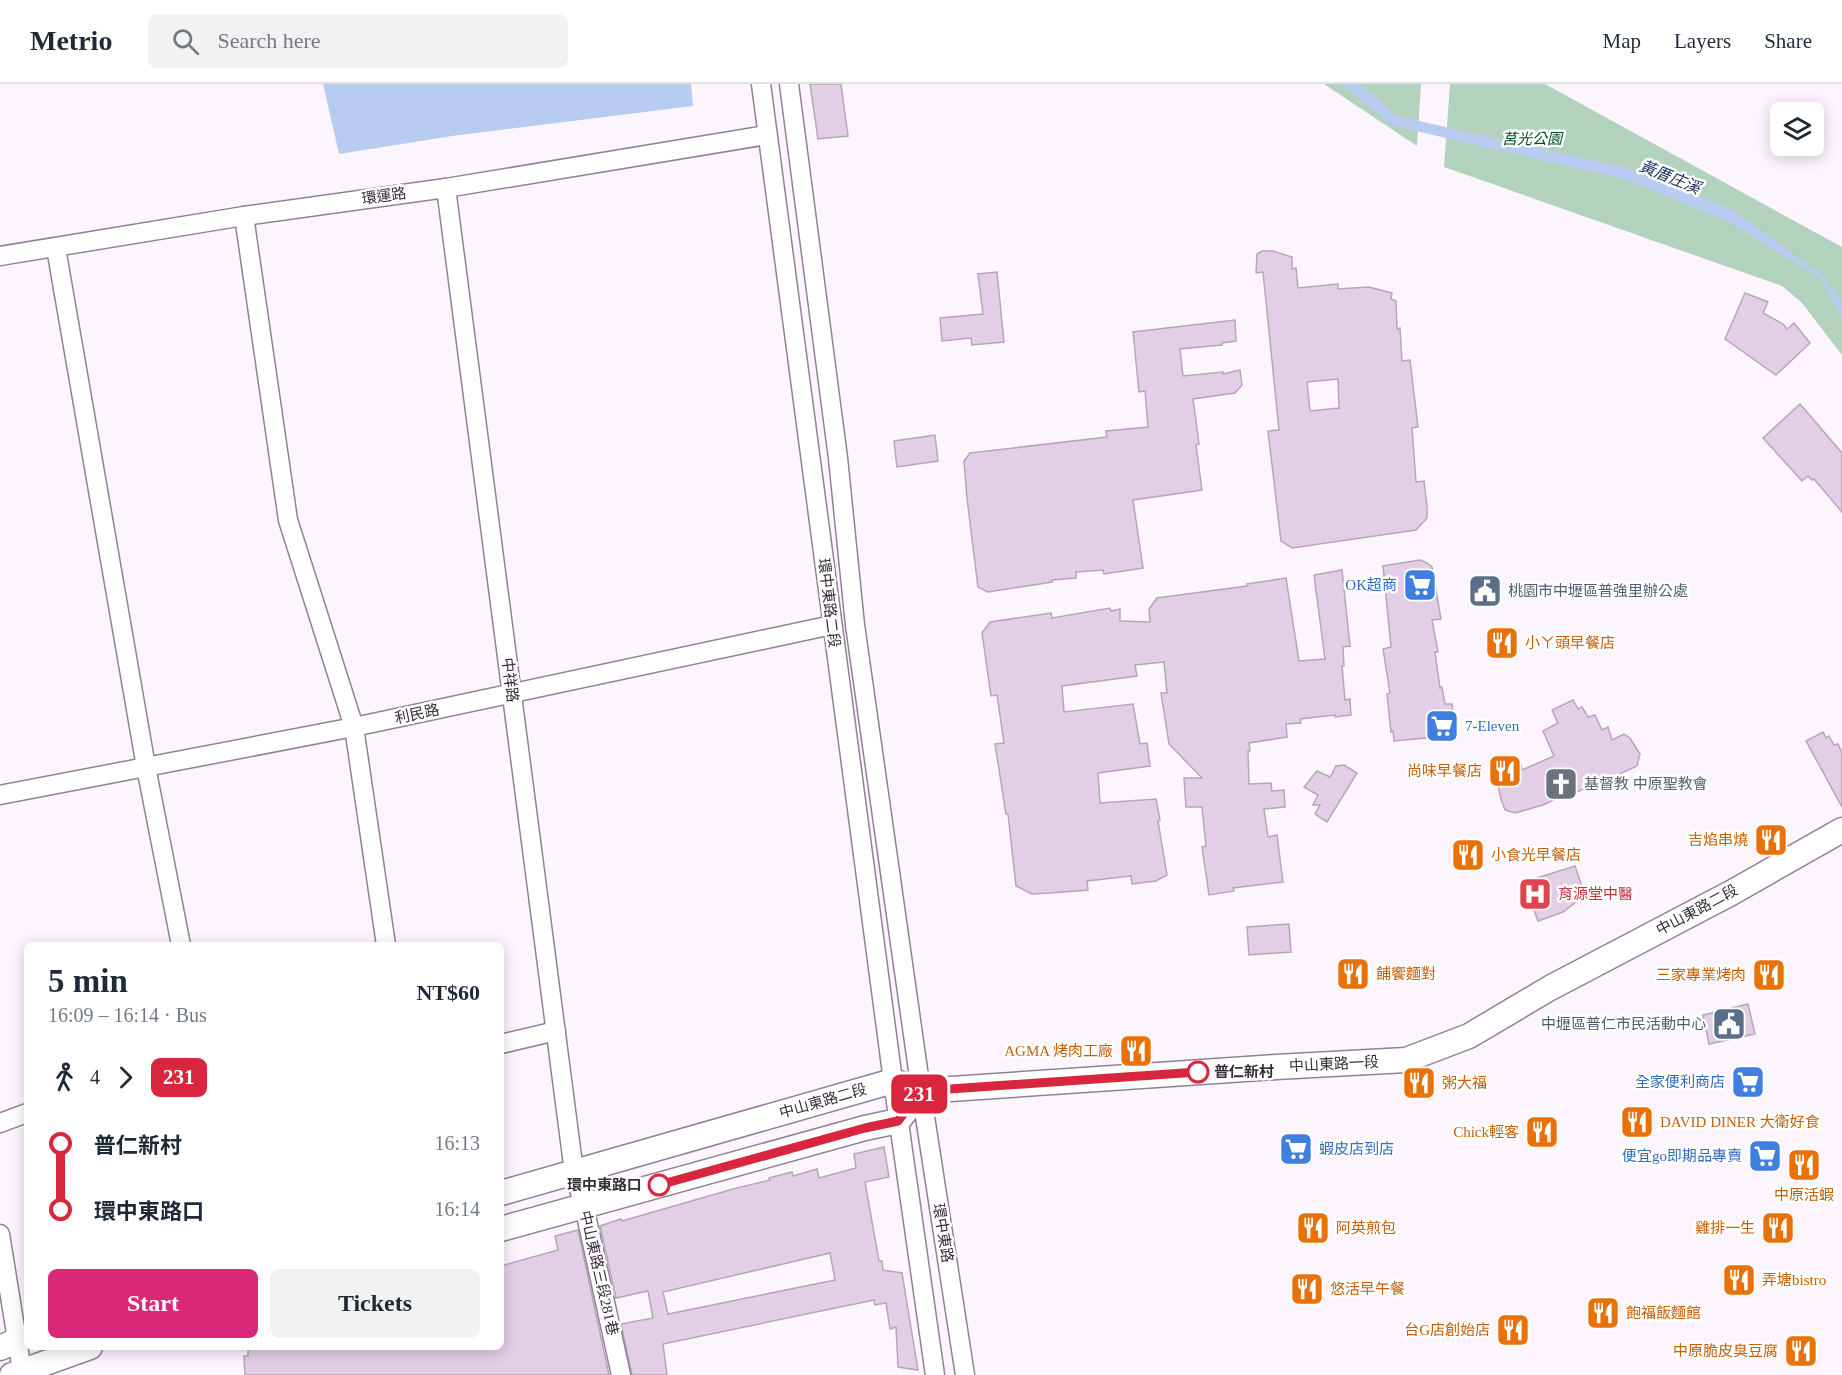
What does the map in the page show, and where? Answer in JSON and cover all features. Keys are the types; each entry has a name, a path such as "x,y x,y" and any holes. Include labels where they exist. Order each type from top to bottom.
{"main road":[{"name":"中山東路二段","path":"1550,988 1731,893 1842,830"},
{"name":"中山東路一段","path":"921,1091 1406,1060 1448,1046 1469,1036 1550,988"},
{"path":"504,1228 865,1128 898,1121 921,1091 893,1081"},
{"name":"中山東路二段","path":"504,1192 893,1081"},
{"path":"17,1373 82,1350"}],"street":[{"name":"環中東路二段","path":"761,84 898,1121"},
{"name":"環中東路二段","path":"789,84 838,458 855,625 921,1091"},
{"name":"環運路","path":"0,256 244,216 446,188 767,135"},
{"name":"中祥路","path":"446,188 574,1172"},
{"path":"244,216 288,519 354,727 386,942"},
{"path":"56,248 146,768 180,942"},
{"name":"利民路","path":"0,795 354,727 832,625"},
{"path":"504,1043 556,1031"},
{"name":"環中東路","path":"921,1091 965,1375"},
{"path":"0,1123 24,1114"},
{"name":"環中東路","path":"898,1121 935,1375"},
{"name":"中山東路三段281巷","path":"574,1172 584,1206 621,1375"},
{"path":"0,1234 15,1341 17,1373"}],"green space":[{"path":"1324,84 1421,84 1417,146"},
{"name":"莒光公園","path":"1450,84 1545,84 1842,247 1842,355 1802,303 1782,286 1444,167"}],"water":[{"path":"323,84 691,84 693,106 452,136 339,154"},
{"path":"1341,84 1360,84 1397,116 1631,169 1733,210 1822,275 1842,302 1842,319 1821,278 1727,221 1628,180 1394,126"}],"building":[{"path":"810,84 841,84 848,136 818,139"},
{"path":"1262,251 1273,251 1292,257 1292,269 1296,268 1298,288 1338,284 1338,289 1369,287 1392,293 1391,299 1396,301 1397,329 1400,328 1402,361 1410,360 1418,427 1412,428 1416,482 1424,481 1427,506 1427,518 1416,530 1292,548 1281,541 1268,431 1279,430 1263,272 1256,273 1257,254","holes":["1338,379 1339,408 1310,411 1307,382"]},
{"path":"997,272 1004,342 972,345 971,338 942,341 940,318 983,314 978,274"},
{"path":"1745,293 1768,302 1763,313 1783,324 1787,329 1794,323 1810,343 1776,375 1725,339"},
{"path":"1235,320 1236,341 1222,343 1222,345 1180,349 1183,376 1223,372 1223,374 1240,370 1242,385 1235,393 1193,399 1202,490 1133,500 1143,568 1104,574 1103,570 1076,572 1076,578 988,592 978,587 964,461 970,453 1107,437 1106,431 1148,427 1145,391 1139,392 1133,332"},
{"path":"1800,404 1842,453 1842,512 1814,479 1808,476 1802,481 1763,438"},
{"path":"935,435 938,461 897,467 894,441"},
{"path":"1420,560 1432,567 1441,619 1432,620 1438,652 1435,652 1440,688 1442,687 1445,704 1452,704 1454,724 1448,736 1394,741 1393,731 1391,732 1387,694 1390,693 1383,649 1391,647 1383,566"},
{"path":"1342,570 1350,646 1343,647 1344,666 1342,666 1345,700 1350,699 1351,715 1300,719 1301,723 1286,724 1287,737 1249,743 1249,784 1271,783 1272,791 1284,790 1285,807 1264,809 1268,837 1277,835 1283,882 1233,888 1234,891 1209,895 1202,847 1206,846 1202,807 1186,807 1184,778 1202,778 1169,744 1161,693 1167,693 1164,662 1135,665 1137,676 1062,686 1064,712 1133,704 1140,744 1147,743 1150,766 1098,773 1100,803 1156,799 1167,875 1156,881 1132,884 1131,876 1087,881 1088,890 1050,893 1032,894 1016,886 1008,814 1006,814 995,744 1004,743 997,695 991,696 982,633 990,622 1051,613 1052,618 1110,608 1111,611 1120,609 1120,621 1150,622 1149,609 1157,598 1247,586 1247,584 1286,578 1299,661 1325,659 1314,575"},
{"path":"1573,700 1578,709 1582,707 1588,717 1595,715 1602,730 1608,727 1612,740 1624,734 1630,738 1640,754 1637,766 1611,778 1610,776 1563,799 1562,796 1543,805 1515,813 1505,810 1493,763 1520,761 1522,770 1554,756 1543,731 1558,723 1552,710"},
{"path":"1823,732 1826,738 1829,736 1834,745 1838,744 1842,753 1842,807 1806,741"},
{"path":"1344,765 1357,773 1327,822 1315,814 1320,805 1313,805 1318,795 1304,787 1317,771 1330,777 1336,766"},
{"path":"1575,866 1585,895 1563,912 1538,921 1524,882"},
{"path":"1289,924 1291,952 1249,955 1247,927"},
{"name":"中壢區普仁市民活動中心","path":"1748,1004 1755,1034 1709,1044 1703,1015"},
{"path":"884,1147 889,1177 865,1182 879,1261 882,1261 883,1270 902,1273 918,1370 898,1367 896,1327 890,1329 886,1303 875,1305 874,1300 663,1344 667,1375 632,1375 621,1324 653,1318 648,1291 616,1298 600,1226 792,1172 793,1176 817,1169 819,1178 856,1168 854,1154","holes":["830,1253 835,1280 668,1314 663,1292"]},
{"path":"578,1230 609,1375 245,1375 244,1356 248,1356 248,1350 504,1350 504,1265 558,1250 555,1236"}],"bus line":[{"name":"231","path":"659,1185 898,1121 921,1091 1198,1072"}],"place":[{"name":"OK超商","path":"1420,585"},
{"name":"桃園市中壢區普強里辦公處","path":"1485,591"},
{"name":"小ㄚ頭早餐店","path":"1502,643"},
{"name":"7-Eleven","path":"1442,726"},
{"name":"尚味早餐店","path":"1505,771"},
{"name":"基督教 中原聖教會","path":"1561,784"},
{"name":"吉焰串燒","path":"1771,840"},
{"name":"小食光早餐店","path":"1468,855"},
{"name":"育源堂中醫","path":"1535,894"},
{"name":"餔饗麵對","path":"1353,974"},
{"name":"三家專業烤肉","path":"1769,975"},
{"name":"中壢區普仁市民活動中心","path":"1729,1024"},
{"name":"AGMA 烤肉工廠","path":"1136,1051"},
{"name":"普仁新村","path":"1198,1072"},
{"name":"全家便利商店","path":"1748,1082"},
{"name":"粥大福","path":"1419,1083"},
{"name":"DAVID DINER 大衛好食","path":"1637,1122"},
{"name":"Chick輕客","path":"1542,1132"},
{"name":"蝦皮店到店","path":"1296,1149"},
{"name":"便宜go即期品專賣","path":"1765,1156"},
{"name":"中原活蝦","path":"1804,1165"},
{"name":"環中東路口","path":"659,1185"},
{"name":"阿英煎包","path":"1313,1228"},
{"name":"雞排一生","path":"1778,1228"},
{"name":"弄塘bistro","path":"1739,1280"},
{"name":"悠活早午餐","path":"1307,1289"},
{"name":"飽福飯麵館","path":"1603,1313"},
{"name":"台G店創始店","path":"1513,1330"},
{"name":"中原脆皮臭豆腐","path":"1801,1351"}],"water label":[{"name":"黃厝庄溪","path":"1670,177"}]}
